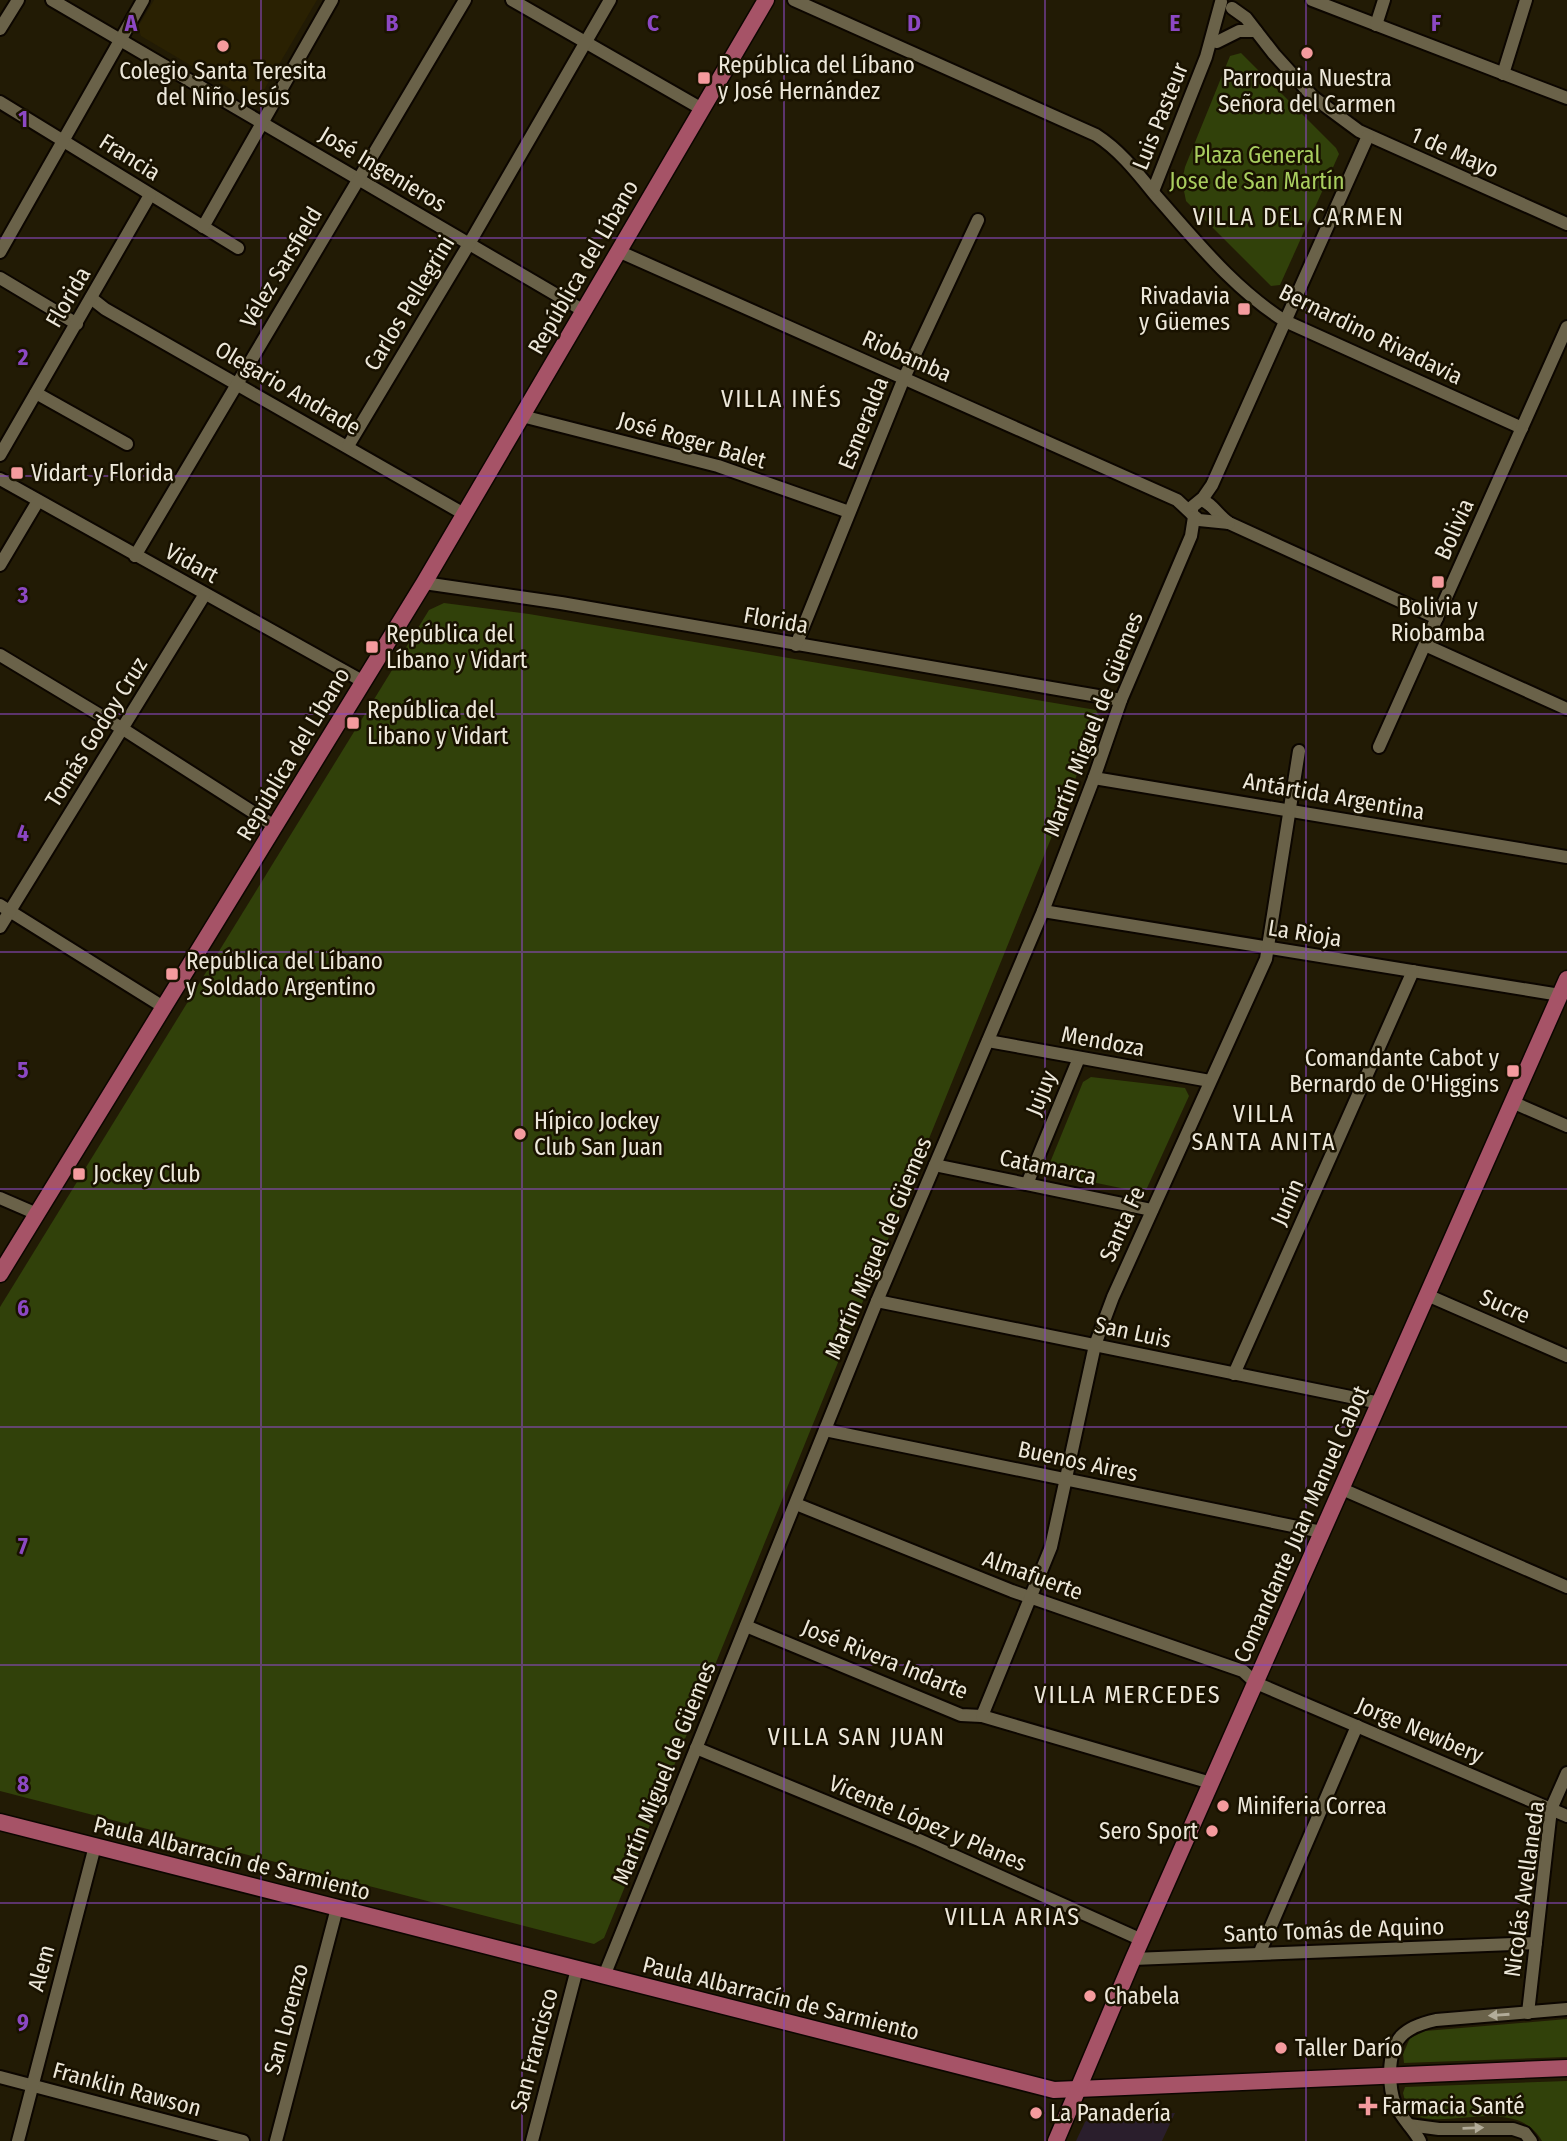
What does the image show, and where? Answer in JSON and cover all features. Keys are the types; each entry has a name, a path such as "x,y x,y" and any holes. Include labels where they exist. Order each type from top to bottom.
{"main road":[{"name":"República del Líbano","path":"0,1274 424,583 766,0"},
{"name":"Comandante Juan Manuel Cabot","path":"1055,2141 1567,979"},
{"name":"Paula Albarracín de Sarmiento","path":"0,1822 1054,2090 1567,2068"}],"street":[{"path":"0,29 18,0"},
{"name":"José Ingenieros","path":"52,0 584,310"},
{"path":"0,252 143,0"},
{"path":"203,227 332,0"},
{"name":"Vélez Sarsfield","path":"135,556 465,0"},
{"path":"512,0 702,109"},
{"name":"Carlos Pellegrini","path":"348,446 610,0"},
{"name":"Bernardino Rivadavia","path":"794,0 1085,129 1109,143 1216,265 1252,298 1285,321 1522,428"},
{"path":"1312,0 1567,98"},
{"path":"1376,25 1384,0"},
{"path":"1503,74 1526,0"},
{"name":"Luis Pasteur","path":"1206,57 1217,42 1232,3"},
{"name":"Luis Pasteur","path":"1153,191 1206,57 1232,3"},
{"name":"1 de Mayo","path":"1232,3 1313,97 1368,136 1567,224"},
{"path":"1217,42 1239,31 1256,31"},
{"name":"Francia","path":"0,102 238,248"},
{"name":"Martín Miguel de Güemes","path":"604,1976 877,1301 1043,911 1121,700 1212,485 1368,136"},
{"name":"Florida","path":"0,455 150,195"},
{"name":"Esmeralda","path":"796,645 904,377 978,220"},
{"name":"Riobamba","path":"618,251 1202,510 1437,618"},
{"path":"0,278 77,324"},
{"name":"Olegario Andrade","path":"91,298 105,309 464,514"},
{"name":"Bolivia","path":"1379,747 1567,327"},
{"path":"36,393 127,444"},
{"name":"José Roger Balet","path":"522,416 718,466 849,512"},
{"name":"Vidart","path":"0,480 364,682"},
{"path":"0,565 38,501"},
{"name":"Florida","path":"424,583 561,603 1121,700"},
{"name":"Tomás Godoy Cruz","path":"0,927 5,908 124,729 205,594"},
{"path":"1424,645 1567,709"},
{"path":"0,655 124,729 276,827"},
{"name":"Santa Fe","path":"982,1716 1051,1547 1095,1345 1112,1297 1266,959 1299,751"},
{"name":"Antártida Argentina","path":"1094,778 1567,857"},
{"path":"5,908 164,1008"},
{"name":"La Rioja","path":"1043,911 1560,995"},
{"name":"Junín","path":"1234,1374 1413,971"},
{"name":"Mendoza","path":"988,1041 1210,1081"},
{"name":"Jujuy","path":"1027,1184 1079,1058"},
{"path":"1512,1102 1567,1126"},
{"name":"Catamarca","path":"935,1165 1152,1210"},
{"path":"0,1198 37,1214"},
{"name":"Sucre","path":"1427,1295 1567,1356"},
{"name":"San Luis","path":"877,1301 1380,1403"},
{"name":"Buenos Aires","path":"825,1430 1322,1532"},
{"path":"1342,1489 1567,1587"},
{"name":"Almafuerte","path":"796,1504 1031,1598 1243,1671 1256,1683"},
{"name":"José Rivera Indarte","path":"746,1626 961,1715 982,1716 1211,1783"},
{"name":"Jorge Newbery","path":"1256,1683 1567,1816"},
{"path":"1259,1954 1357,1726"},
{"name":"Vicente López y Planes","path":"696,1748 919,1840 1142,1940"},
{"name":"Nicolás Avellaneda","path":"1528,2013 1551,1810 1567,1773"},
{"name":"Alem","path":"18,2141 95,1846"},
{"name":"San Lorenzo","path":"276,2141 337,1908"},
{"name":"Santo Tomás de Aquino","path":"1133,1959 1536,1943"},
{"name":"San Francisco","path":"532,2141 577,1969"},
{"path":"1420,2141 1395,2105 1391,2091 1394,2045 1401,2036 1416,2026 1444,2020 1567,2009"},
{"name":"Franklin Rawson","path":"0,2077 243,2141"},
{"path":"1409,2125 1439,2129 1513,2129 1525,2133 1531,2141"}],"shaded area":[{"name":"Colegio Santa Teresita del Niño Jesús","path":"154,0 317,0 258,100 251,101 141,36 138,27"},
{"path":"1175,2113 1162,2141 1076,2141 1085,2122 1093,2116"}],"green space":[{"name":"Plaza General Jose de San Martín","path":"1241,53 1339,154 1280,285 1271,286 1186,201 1182,181 1185,167 1230,56"},
{"name":"Hípico Jockey Club San Juan","path":"444,603 529,614 1096,710 1100,718 604,1938 594,1944 0,1791 0,1307 429,610"},
{"path":"1091,1077 1185,1088 1189,1096 1147,1188 1140,1192 1053,1174 1049,1165 1083,1082"},
{"path":"1567,2019 1567,2057 1404,2063 1403,2054 1410,2038 1425,2031"},
{"path":"1567,2081 1567,2141 1542,2141 1529,2126 1511,2119 1491,2116 1431,2119 1415,2115 1404,2106 1405,2087"}],"place":[{"name":"Colegio Santa Teresita del Niño Jesús","path":"223,46"},
{"name":"Parroquia Nuestra Señora del Carmen","path":"1307,53"},
{"name":"República del Líbano y José Hernández","path":"704,78"},
{"name":"Rivadavia y Güemes","path":"1244,309"},
{"name":"Vidart y Florida","path":"17,473"},
{"name":"Bolivia y Riobamba","path":"1438,582"},
{"name":"República del Líbano y Vidart","path":"372,647"},
{"name":"República del Libano y Vidart","path":"353,723"},
{"name":"República del Líbano y Soldado Argentino","path":"172,974"},
{"name":"Comandante Cabot y Bernardo de O'Higgins","path":"1513,1071"},
{"name":"Hípico Jockey Club San Juan","path":"520,1134"},
{"name":"Jockey Club","path":"79,1174"},
{"name":"Miniferia Correa","path":"1223,1806"},
{"name":"Sero Sport","path":"1212,1831"},
{"name":"Chabela","path":"1090,1996"},
{"name":"Taller Darío","path":"1281,2048"},
{"name":"Farmacia Santé","path":"1368,2106"},
{"name":"La Panadería","path":"1036,2113"}],"district":[{"name":"VILLA DEL CARMEN","path":"1299,217"},
{"name":"VILLA INÉS","path":"782,399"},
{"name":"VILLA SANTA ANITA","path":"1264,1128"},
{"name":"VILLA MERCEDES","path":"1128,1695"},
{"name":"VILLA SAN JUAN","path":"857,1737"},
{"name":"VILLA ARIAS","path":"1013,1917"}]}
